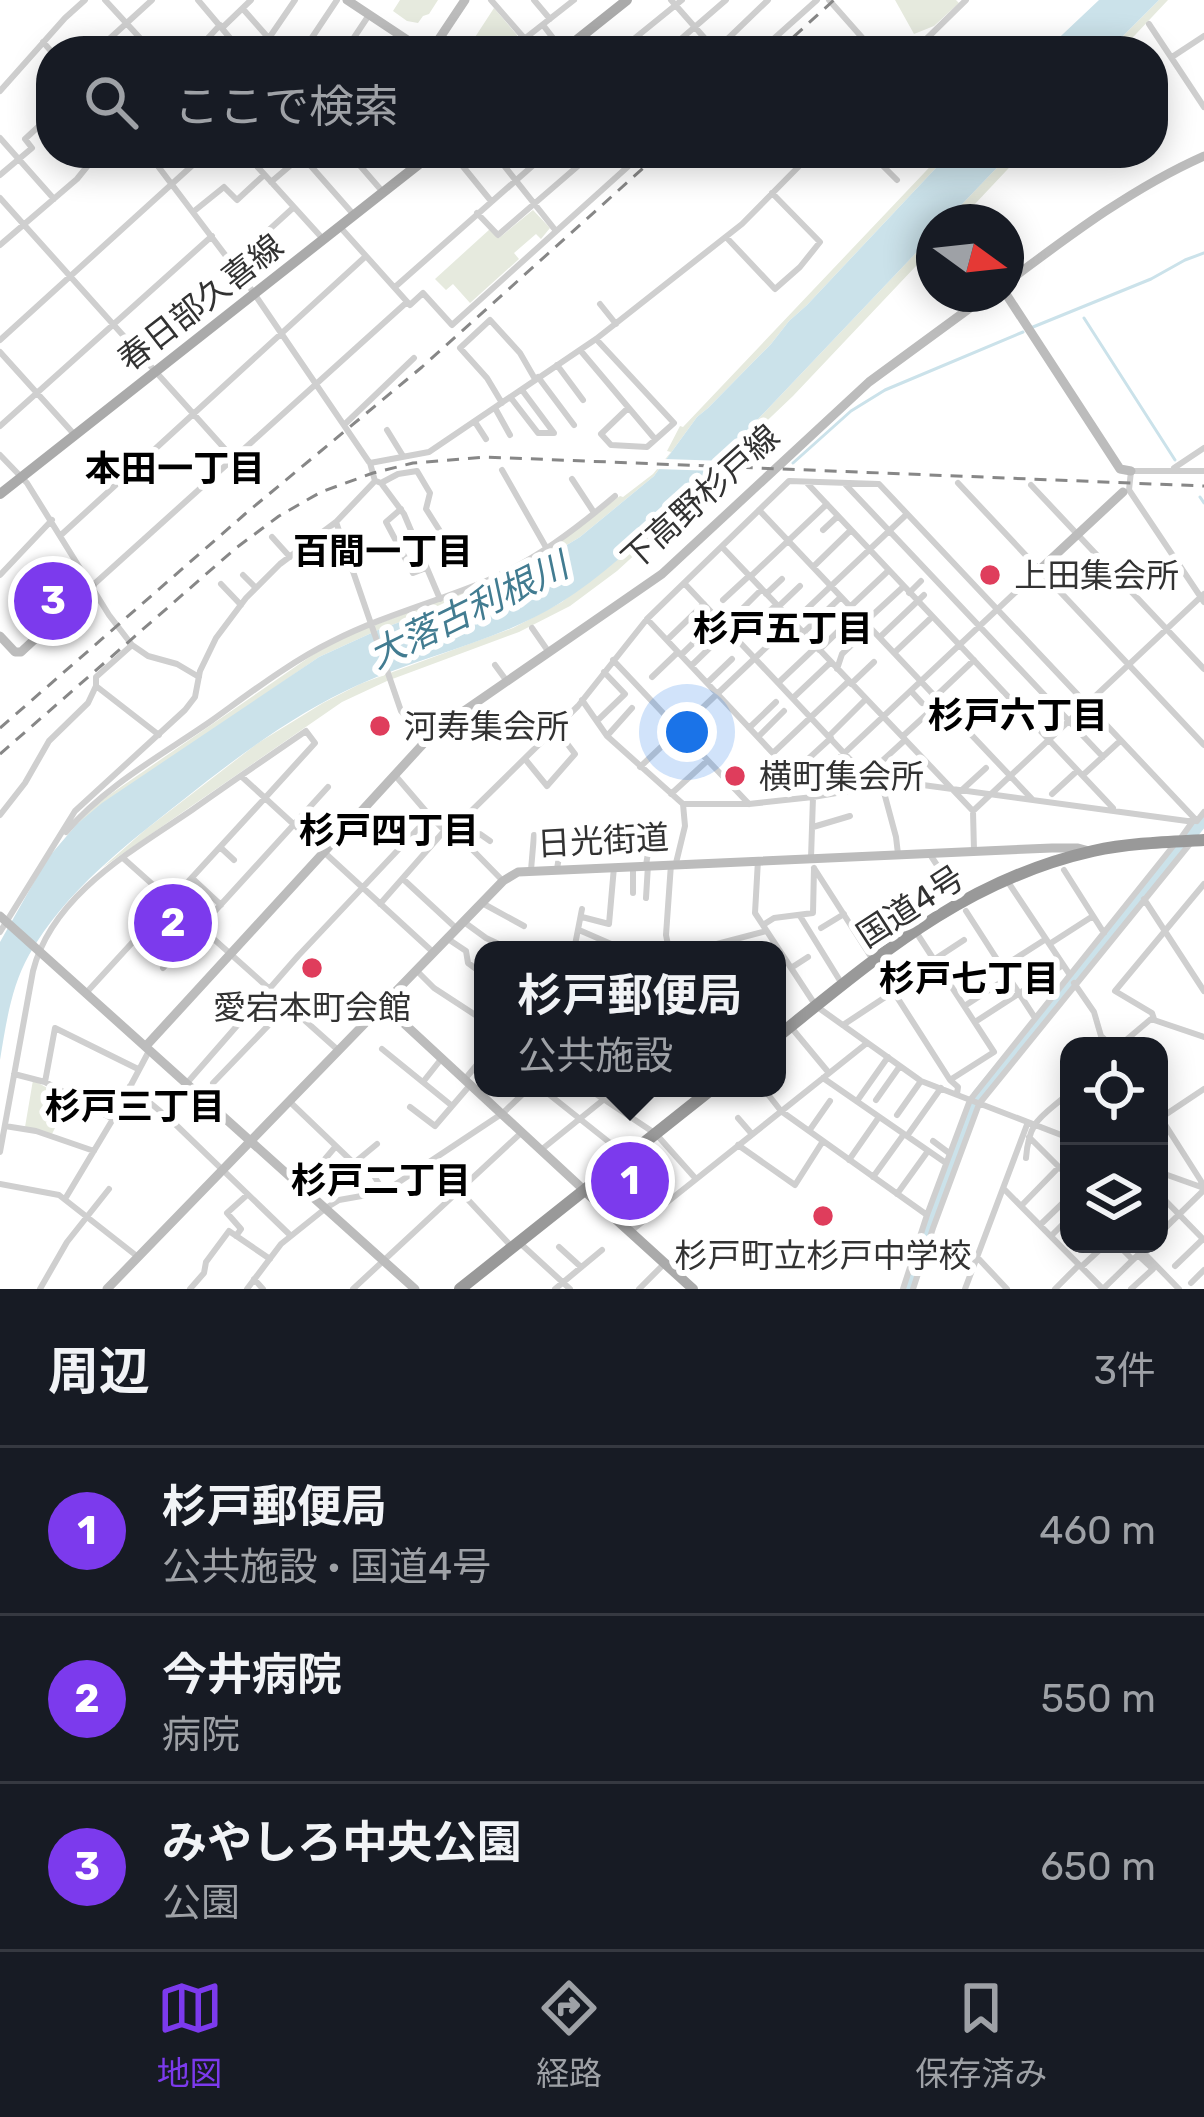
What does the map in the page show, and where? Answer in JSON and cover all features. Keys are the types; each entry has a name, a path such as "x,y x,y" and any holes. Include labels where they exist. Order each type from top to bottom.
{"highway":[{"name":"日光街道","path":"1090,851 1187,841"},
{"name":"国道4号","path":"786,1029 842,984 876,965 914,929 1006,879 1090,851"},
{"path":"460,1289 700,1098"}],"main road":[{"path":"347,0 404,36"},
{"path":"439,36 464,0"},
{"path":"582,36 627,0"},
{"path":"1024,270 1115,204 1204,156"},
{"name":"春日部久喜線","path":"0,494 415,168"},
{"name":"下高野杉戸線","path":"148,1048 426,739 662,574 859,391 965,312"},
{"path":"1018,312 1120,469 1131,470"},
{"path":"1037,572 1126,491"},
{"path":"0,636 21,652 92,586"},
{"name":"日光街道","path":"107,1289 503,881 518,872 1052,848 1090,851"},
{"path":"3,923 326,1208 406,1286"},
{"path":"384,1005 474,1085"},
{"path":"489,1097 693,1289"}],"street":[{"path":"49,36 86,0"},
{"path":"105,0 139,36"},
{"path":"113,36 152,0"},
{"path":"212,36 251,0"},
{"path":"270,36 296,0"},
{"path":"313,36 337,0"},
{"path":"491,0 522,36"},
{"path":"534,0 554,36"},
{"path":"529,36 574,0"},
{"path":"684,36 726,0"},
{"path":"732,36 769,0"},
{"path":"777,36 818,0"},
{"path":"829,0 861,36"},
{"path":"929,36 966,0"},
{"path":"200,1 229,36"},
{"path":"636,36 676,2 703,36"},
{"path":"243,9 267,36"},
{"path":"355,36 369,14"},
{"path":"1149,24 1157,36"},
{"path":"1172,57 1204,36"},
{"path":"0,91 36,50"},
{"path":"1168,51 1204,107"},
{"path":"1192,88 1204,81"},
{"path":"0,175 32,148 25,139 36,129"},
{"path":"0,138 54,199"},
{"path":"0,245 86,168"},
{"path":"160,168 283,334 378,482 401,509 440,598"},
{"path":"0,340 190,168"},
{"path":"258,168 323,239"},
{"path":"271,182 288,168"},
{"path":"315,168 354,215"},
{"path":"362,168 384,193"},
{"path":"464,168 491,201"},
{"path":"506,168 556,231"},
{"path":"394,287 530,168"},
{"path":"478,213 498,235 576,168"},
{"path":"339,227 407,302 423,293 452,325 626,168"},
{"path":"370,463 429,452 511,398 596,339 726,237 797,168"},
{"path":"885,168 897,180"},
{"path":"193,212 224,187 238,200 264,175"},
{"path":"726,237 775,290 788,279 820,242 772,193"},
{"path":"0,198 233,458"},
{"path":"237,270 254,258 249,248 294,208"},
{"path":"0,426 212,236"},
{"path":"61,535 366,256"},
{"path":"92,586 407,302"},
{"path":"600,304 616,324"},
{"path":"510,435 487,378 460,348 490,320 574,425"},
{"path":"596,339 674,423 647,447 611,446 601,434 627,410"},
{"path":"580,350 655,439"},
{"path":"0,352 75,436"},
{"path":"345,424 414,358"},
{"path":"557,365 583,400"},
{"path":"511,398 538,434 554,433 522,390"},
{"path":"475,422 486,439"},
{"path":"387,430 404,456"},
{"path":"1171,470 1204,448"},
{"path":"0,455 23,476 132,645 199,677"},
{"path":"502,470 547,549"},
{"path":"973,811 1203,598 1126,491 1131,470 1204,471"},
{"path":"3,923 65,823 192,701 216,638 256,588 290,557 378,482 417,471 430,493 426,509 440,531 419,547"},
{"path":"572,479 594,512"},
{"path":"380,904 449,830 556,729 647,619 789,482 880,484 1062,686 1087,706 1195,821"},
{"path":"807,483 1115,810"},
{"path":"958,483 1204,745"},
{"path":"845,484 1103,757"},
{"path":"1031,485 1204,669"},
{"path":"880,503 889,494"},
{"path":"66,832 110,791 284,670 335,640 489,580 547,549 615,496"},
{"path":"723,600 827,504"},
{"path":"823,530 850,508"},
{"path":"401,509 386,522 413,573 427,567"},
{"path":"759,510 1032,799"},
{"path":"640,767 907,514"},
{"path":"0,575 52,520"},
{"path":"813,566 863,521"},
{"path":"336,522 404,717 426,739"},
{"path":"272,537 290,557"},
{"path":"921,548 930,539"},
{"path":"928,555 938,547"},
{"path":"722,548 973,811 974,851"},
{"path":"778,683 891,574 905,567"},
{"path":"953,580 962,572"},
{"path":"731,941 764,928 774,918 813,913 816,784 1037,572"},
{"path":"243,574 256,588"},
{"path":"652,677 782,579"},
{"path":"793,698 834,666 868,625 921,581"},
{"path":"684,583 879,786 898,854"},
{"path":"221,584 241,605"},
{"path":"738,640 800,586"},
{"path":"803,633 841,597"},
{"path":"880,637 920,598"},
{"path":"667,640 704,604"},
{"path":"894,652 932,616"},
{"path":"647,619 783,764 816,784"},
{"path":"947,632 957,623"},
{"path":"691,666 724,625"},
{"path":"532,628 548,652"},
{"path":"132,645 95,677 97,686 159,735"},
{"path":"707,683 732,659"},
{"path":"613,660 748,804"},
{"path":"881,762 974,660"},
{"path":"773,753 874,662"},
{"path":"923,663 932,671"},
{"path":"495,665 506,680"},
{"path":"986,674 997,665"},
{"path":"598,720 625,694 604,673"},
{"path":"0,815 25,784 43,749 88,703 97,686"},
{"path":"911,691 922,703"},
{"path":"795,772 866,699"},
{"path":"582,700 607,736 683,804 748,804 901,782 1195,821"},
{"path":"749,728 776,702"},
{"path":"607,736 632,708"},
{"path":"758,737 784,711"},
{"path":"525,759 547,786 575,754 556,729"},
{"path":"0,1152 37,950 66,910 123,858 306,731 315,743 86,993"},
{"path":"858,741 868,752"},
{"path":"1052,794 1120,741"},
{"path":"1030,758 1040,769"},
{"path":"671,794 707,760"},
{"path":"766,781 783,764"},
{"path":"963,789 986,769"},
{"path":"394,774 430,816 503,881"},
{"path":"241,776 434,953"},
{"path":"164,968 328,787"},
{"path":"773,801 775,817"},
{"path":"667,941 674,864 685,826 683,804"},
{"path":"903,1289 970,1100 1035,1018 1144,898 1204,812"},
{"path":"187,1083 430,816"},
{"path":"812,827 850,816"},
{"path":"469,846 480,834 490,841"},
{"path":"531,870 534,836"},
{"path":"557,868 562,838"},
{"path":"633,893 650,841"},
{"path":"913,1289 979,1104 1104,933 1172,851 1187,841"},
{"path":"220,848 235,860"},
{"path":"929,853 1035,1018"},
{"path":"123,858 339,1052"},
{"path":"758,860 755,913 771,941"},
{"path":"813,862 958,1087 957,1094"},
{"path":"642,865 646,898"},
{"path":"577,941 582,913 609,924 614,867"},
{"path":"1064,870 1104,933"},
{"path":"192,878 221,904"},
{"path":"403,879 460,926 492,941"},
{"path":"1006,879 1094,1012 1102,1037"},
{"path":"1154,1018 1152,1012 1115,991 1204,884"},
{"path":"1144,898 1204,992"},
{"path":"482,903 524,926"},
{"path":"821,928 844,914"},
{"path":"799,915 842,984"},
{"path":"1002,967 1093,916"},
{"path":"914,929 1000,1061"},
{"path":"579,931 603,941"},
{"path":"448,939 466,951 474,967"},
{"path":"935,959 964,940"},
{"path":"791,968 808,957"},
{"path":"786,964 816,1006 921,1081 1060,1135"},
{"path":"975,1022 1063,965"},
{"path":"417,971 474,1014"},
{"path":"965,1006 1009,977"},
{"path":"842,1025 893,992"},
{"path":"213,1083 287,1006"},
{"path":"1127,1037 1154,1018 1204,1037"},
{"path":"790,1026 826,1075 946,1163"},
{"path":"45,1082 55,1028 138,1070"},
{"path":"631,1232 867,1042"},
{"path":"65,1199 148,1048"},
{"path":"382,1049 452,1105"},
{"path":"950,1080 994,1052"},
{"path":"857,1101 888,1057"},
{"path":"412,1092 442,1058"},
{"path":"876,1100 901,1066"},
{"path":"410,1107 435,1126 474,1072"},
{"path":"14,1074 45,1082 113,1119"},
{"path":"897,1114 921,1081"},
{"path":"130,1086 290,1235"},
{"path":"873,1177 941,1088"},
{"path":"1168,1111 1204,1089"},
{"path":"805,1093 816,1101"},
{"path":"247,1289 290,1235 326,1208 339,1200 384,1192 520,1097"},
{"path":"552,1097 627,1157"},
{"path":"601,1097 656,1134 695,1179"},
{"path":"541,1150 607,1097"},
{"path":"770,1097 781,1112 927,1215"},
{"path":"809,1131 830,1101"},
{"path":"965,1289 1030,1123 1060,1101"},
{"path":"290,1102 363,1172 371,1171 384,1192"},
{"path":"849,1160 879,1117"},
{"path":"738,1118 752,1134"},
{"path":"784,1130 792,1119"},
{"path":"1025,1158 1030,1123"},
{"path":"948,1125 958,1131"},
{"path":"5,1126 94,1151"},
{"path":"1168,1131 1203,1189"},
{"path":"359,1287 522,1132"},
{"path":"1021,1206 1060,1168 1028,1136"},
{"path":"738,1145 796,1185 823,1141"},
{"path":"932,1141 950,1153"},
{"path":"354,1163 377,1144"},
{"path":"325,1159 336,1146"},
{"path":"897,1194 928,1151"},
{"path":"432,1161 515,1244 570,1289"},
{"path":"1168,1175 1203,1189"},
{"path":"0,1184 56,1194 138,1257"},
{"path":"1004,1188 1060,1246"},
{"path":"40,1289 109,1189"},
{"path":"1168,1225 1203,1189"},
{"path":"236,1236 241,1229 227,1214 248,1195"},
{"path":"1168,1203 1203,1239 1175,1266"},
{"path":"1040,1225 1060,1206"},
{"path":"1051,1236 1060,1227"},
{"path":"190,1289 229,1232 270,1259"},
{"path":"209,1238 218,1247"},
{"path":"559,1247 581,1268"},
{"path":"555,1289 602,1250"},
{"path":"1067,1253 1098,1288 1136,1253"},
{"path":"1055,1289 1095,1253"},
{"path":"1131,1289 1153,1269 1138,1253"},
{"path":"1138,1253 1179,1289"},
{"path":"976,1257 1002,1287"},
{"path":"640,1289 664,1263"},
{"path":"1191,1283 1204,1270"},
{"path":"254,1280 263,1289"}],"shaded area":[{"path":"400,0 438,0 418,23 393,11"},
{"path":"895,0 959,3 934,26 914,34"},
{"path":"1159,0 1168,0 1134,36 1123,36"},
{"path":"494,8 517,35 517,36 476,36"},
{"path":"929,168 936,168 697,417 654,476 580,537 499,586 319,657 77,824 99,802 339,639 515,571 547,551 653,474 683,427"},
{"path":"997,168 1009,168 975,204 962,204"},
{"path":"533,210 550,228 541,239 536,234 514,253 519,259 470,303 453,284 446,290 435,279 490,229 499,238"},
{"path":"916,253 916,266 733,453 735,457 728,457 675,518 617,571 570,606 519,632 342,702 102,868 258,743 323,703 360,684 513,628 562,602 662,519"},
{"path":"74,564 86,588 37,631 21,614"},
{"path":"33,1080 69,1100 52,1134 25,1127"}],"water":[{"path":"1099,0 1159,0 1123,36 1061,36"},
{"name":"大落古利根川","path":"936,168 997,168 962,204 916,204 916,253 712,471 581,589 536,616 383,674 311,709 224,768 98,870 60,910 29,955 13,993 0,1060 0,942 47,859 77,824 319,657 499,586 580,537 654,476 697,417"}],"pier":[{"path":"663,459 726,461 718,471 656,469"}],"waterway":[{"path":"1033,327 1204,253"},
{"path":"1084,318 1175,460"},
{"path":"793,463 851,411 885,390 1023,332"},
{"path":"1200,497 1204,503"},
{"path":"908,1289 978,1095 1204,819"}],"railway":[{"path":"794,36 834,0"},
{"path":"0,728 422,367 643,168"},
{"path":"0,754 279,516 321,492 413,463 485,457 1204,486"}],"place":[{"name":"上田集会所","path":"990,575"},
{"name":"みやしろ中央公園","path":"53,601"},
{"name":"河寿集会所","path":"380,726"},
{"name":"横町集会所","path":"735,776"},
{"name":"今井病院","path":"173,923"},
{"name":"愛宕本町会館","path":"312,968"},
{"name":"杉戸郵便局","path":"630,1181"},
{"name":"杉戸町立杉戸中学校","path":"823,1216"}],"district":[{"name":"本田一丁目","path":"175,468"},
{"name":"百間一丁目","path":"383,551"},
{"name":"杉戸五丁目","path":"783,628"},
{"name":"杉戸六丁目","path":"1018,715"},
{"name":"杉戸四丁目","path":"389,830"},
{"name":"杉戸七丁目","path":"969,978"},
{"name":"杉戸三丁目","path":"135,1106"},
{"name":"杉戸二丁目","path":"381,1180"}]}
